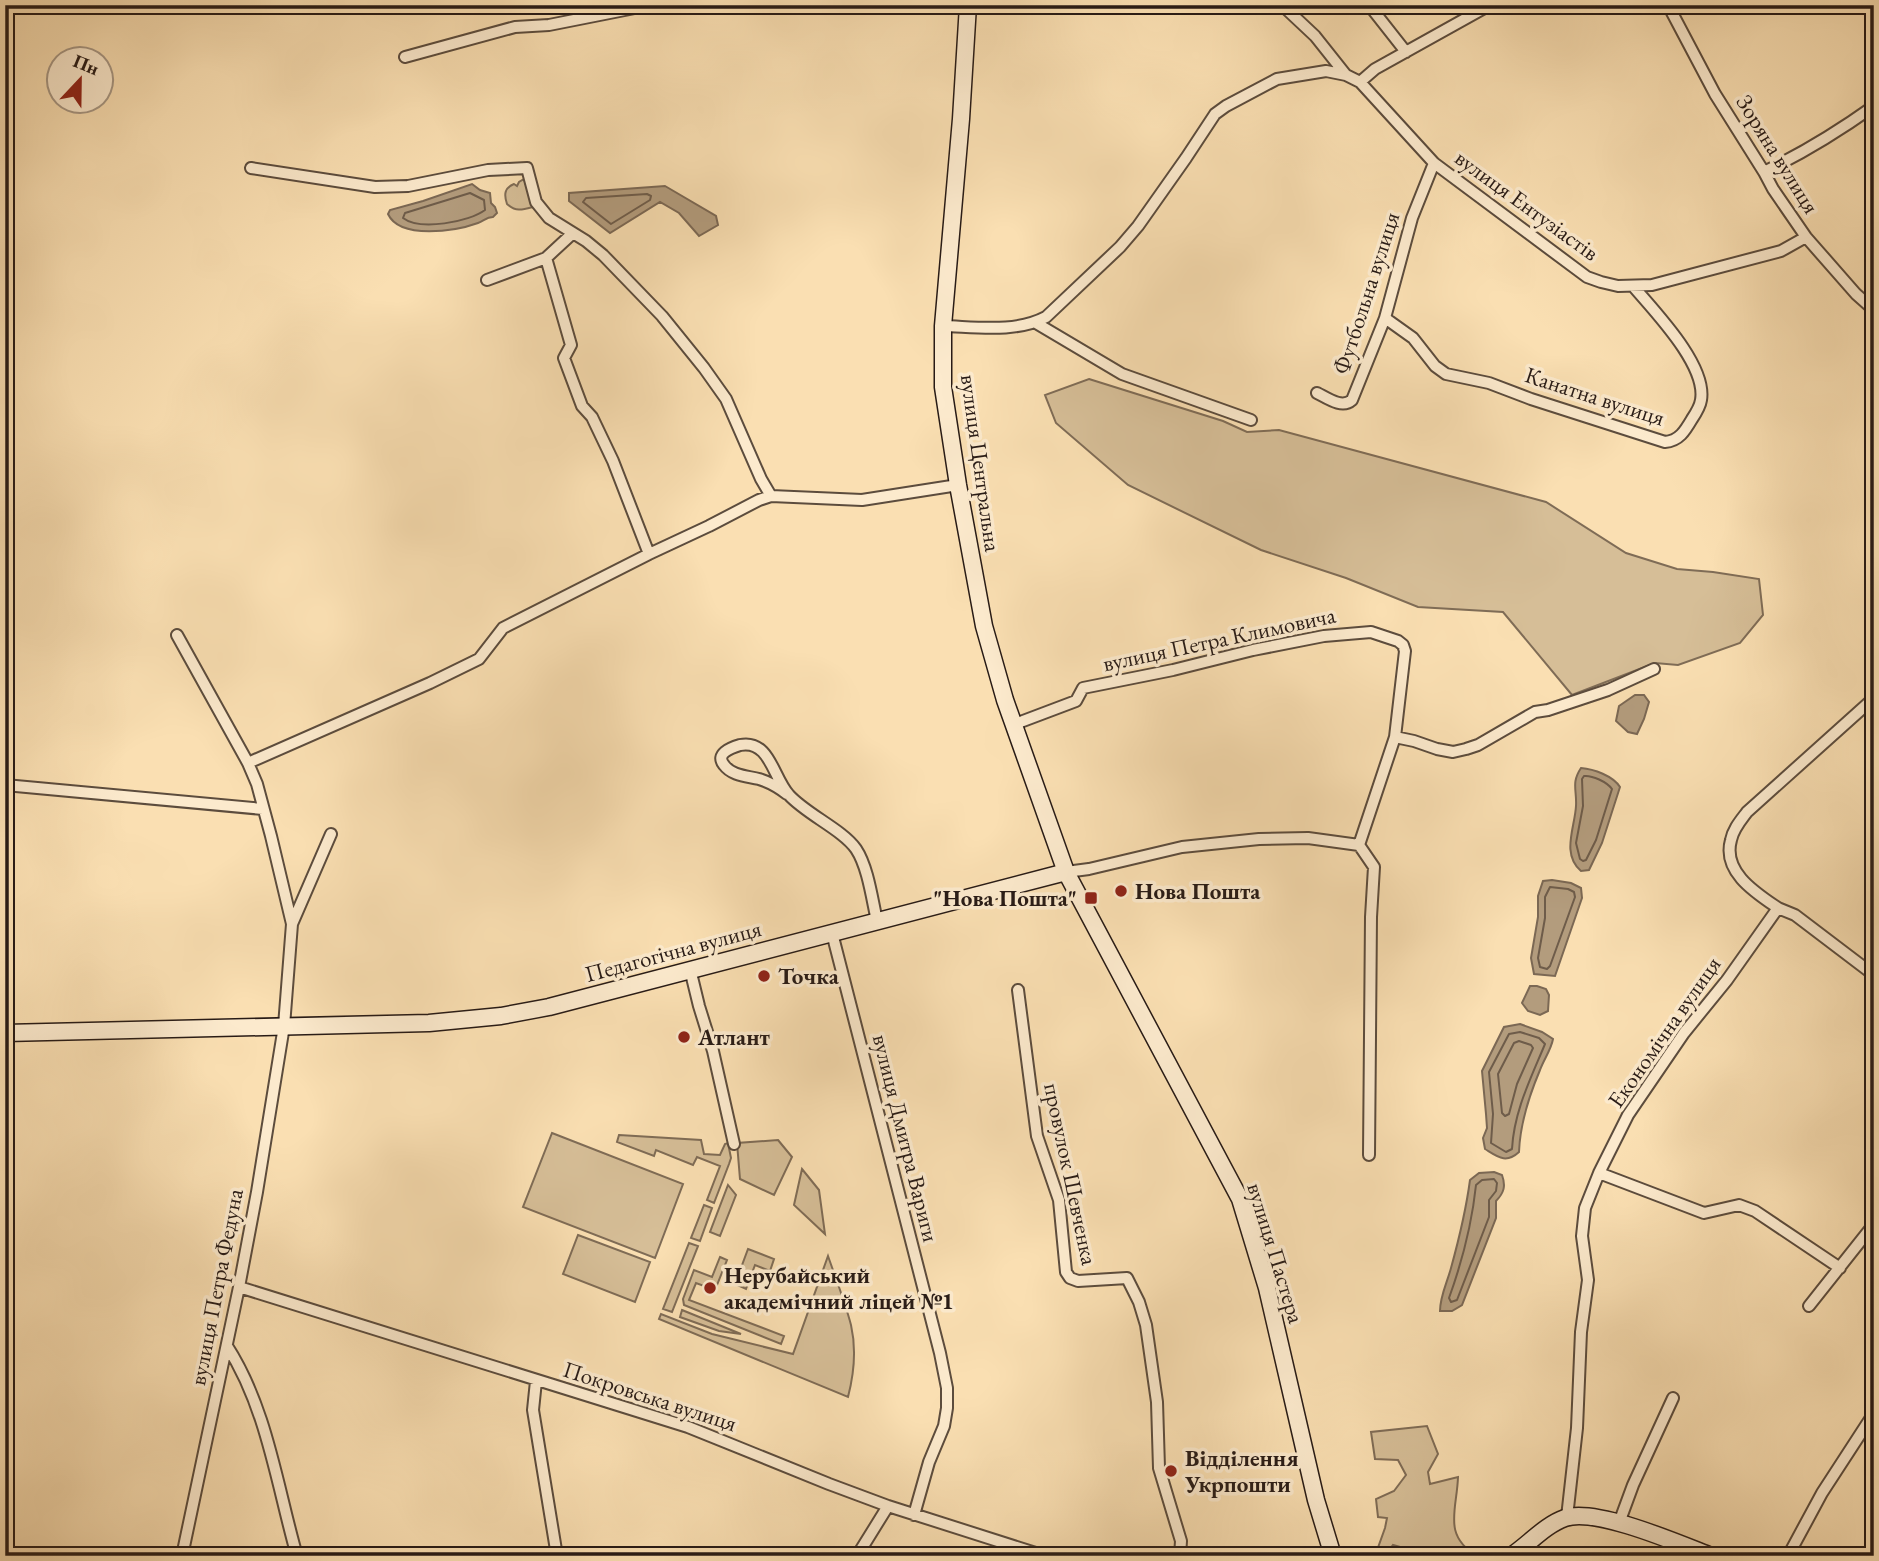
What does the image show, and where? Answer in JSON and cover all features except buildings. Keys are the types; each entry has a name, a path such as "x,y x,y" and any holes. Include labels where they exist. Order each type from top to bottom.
{"street":[{"path":"405,57 515,27 550,25 650,5"},
{"name":"вулиця Центральна","path":"968,5 943,326 943,387 984,626 1005,699 1066,872"},
{"name":"вулиця Ентузіастів","path":"1282,5 1315,36 1346,75 1360,82 1434,163 1587,277 1618,286 1652,285 1781,251 1806,237"},
{"path":"1369,5 1406,52"},
{"path":"1360,82 1375,69 1490,5"},
{"name":"Зоряна вулиця","path":"1668,5 1715,94 1765,172 1773,190 1806,237 1874,310"},
{"path":"943,326 1009,327 1035,323 1046,317 1120,247 1138,226 1215,114 1277,79 1326,71 1346,75"},
{"path":"1765,172 1842,129 1874,106"},
{"name":"Футбольна вулиця","path":"1317,393 1342,404 1352,400 1385,318 1412,218 1434,163"},
{"path":"251,168 375,187 408,186 488,170 527,168 536,202 549,218 603,255 662,316 704,368 726,399 771,496"},
{"path":"487,280 546,258 573,233"},
{"path":"546,258 571,345 564,358 582,406 592,417 613,461 649,554"},
{"name":"Канатна вулиця","path":"1385,318 1413,338 1435,366 1446,374 1489,383 1665,442 1673,442 1698,409 1701,388 1692,363 1670,330 1633,286"},
{"path":"1035,323 1122,374 1251,420"},
{"path":"248,763 479,659 503,628 759,499 771,496 862,499 958,485"},
{"name":"вулиця Петра Климовича","path":"1015,724 1076,701 1083,688 1253,650 1312,638 1371,632 1398,641 1405,651 1395,737 1359,845"},
{"path":"177,635 257,784 292,924"},
{"path":"1395,737 1445,751 1466,749 1478,745 1535,712 1608,690 1654,669"},
{"path":"1874,698 1747,812 1736,826 1730,846 1735,869 1743,882 1777,908 1795,915 1874,975"},
{"path":"787,794 761,749 745,744 725,751 721,757 722,763 728,769 777,786 807,811 851,842 862,860 877,921"},
{"path":"5,785 264,809"},
{"path":"292,924 331,834"},
{"path":"1066,872 1182,847 1259,839 1308,838 1359,845 1374,867 1371,917 1369,1156"},
{"name":"Педагогічна вулиця","path":"7,1032 429,1023 501,1016 549,1007 1066,872"},
{"name":"вулиця Пастера","path":"1066,872 1240,1199 1267,1288 1316,1500 1333,1556"},
{"name":"Економічна вулиця","path":"1567,1517 1577,1428 1581,1332 1587,1280 1582,1236 1585,1208 1628,1115 1684,1033 1727,980 1777,908"},
{"name":"вулиця Петра Федуна","path":"182,1556 257,1192 284,1026 292,924"},
{"name":"вулиця Дмитра Вариги","path":"832,933 947,1388 944,1426 929,1462 914,1516"},
{"path":"690,969 713,1051 734,1144"},
{"name":"провулок Шевченка","path":"1018,990 1037,1136 1059,1200 1066,1272 1070,1278 1078,1281 1127,1278 1139,1302 1146,1325 1157,1402 1159,1468 1181,1541 1180,1556"},
{"path":"1599,1173 1704,1213 1740,1205 1755,1211 1840,1268"},
{"path":"1809,1306 1874,1224"},
{"name":"Покровська вулиця","path":"239,1287 688,1427 829,1485 914,1516 1045,1556"},
{"path":"227,1346 262,1422 297,1556"},
{"path":"536,1381 533,1410 557,1556"},
{"path":"1619,1523 1633,1485 1673,1398"},
{"path":"1788,1556 1822,1493 1874,1413"},
{"path":"858,1556 888,1506"},
{"path":"1511,1556 1548,1527 1567,1517 1591,1517 1649,1531 1711,1556"}],"shaded area":[{"path":"524,179 533,207 510,207 505,198 508,188 514,184 517,186"},
{"path":"1089,379 1223,421 1247,432 1279,430 1546,502 1626,553 1677,569 1759,579 1763,615 1740,643 1678,665 1655,663 1572,695 1503,612 1418,607 1346,578 1261,550 1128,485 1056,423 1045,395"},
{"path":"552,1133 683,1184 655,1258 523,1207"},
{"path":"619,1135 701,1140 704,1154 720,1155 728,1143 731,1158 714,1203 707,1200 720,1166 697,1157 693,1165 656,1150 654,1156 617,1142"},
{"path":"778,1140 792,1157 774,1195 740,1179 737,1143"},
{"path":"802,1169 819,1190 825,1234 794,1205"},
{"path":"728,1185 736,1195 720,1236 710,1232"},
{"path":"704,1205 712,1208 700,1241 691,1238"},
{"path":"578,1235 650,1262 635,1302 563,1274"},
{"path":"689,1243 698,1246 672,1312 663,1309"},
{"path":"748,1249 774,1259 770,1271 755,1265 746,1289 735,1284"},
{"path":"828,1256 853,1333 854,1361 848,1397 659,1319 661,1314 712,1334 793,1354"},
{"path":"720,1257 727,1260 715,1290 696,1283 689,1300 784,1336 781,1344 684,1305 683,1299 694,1270 712,1277"},
{"path":"682,1310 741,1334 719,1331 680,1317"},
{"path":"1427,1426 1438,1454 1428,1472 1430,1484 1458,1477 1455,1530 1466,1548 1477,1556 1432,1556 1430,1551 1393,1545 1385,1556 1375,1556 1387,1518 1378,1517 1376,1499 1394,1491 1406,1475 1398,1460 1375,1459 1371,1432"}],"water":[{"path":"472,184 490,193 491,203 497,213 493,217 468,226 429,231 404,228 388,214 390,210"},
{"path":"665,186 716,216 718,225 699,236 679,213 660,202 610,233 569,201 569,193"},
{"path":"1635,695 1644,695 1649,702 1637,734 1628,732 1616,721 1619,706"},
{"path":"1581,768 1603,774 1620,787 1602,843 1589,870 1581,871 1575,864 1570,848 1576,806 1575,782"},
{"path":"1543,881 1571,883 1581,888 1582,898 1555,976 1534,974 1531,958 1538,917 1538,896"},
{"path":"1530,986 1546,989 1549,995 1548,1011 1540,1015 1528,1011 1522,1003"},
{"path":"1520,1024 1553,1039 1529,1100 1519,1152 1510,1158 1502,1158 1485,1149 1483,1138 1487,1128 1482,1071 1504,1027"},
{"path":"1494,1172 1502,1175 1504,1183 1496,1201 1496,1218 1462,1305 1452,1311 1440,1311 1470,1180 1479,1173"}],"place":[{"name":"Нова Пошта","path":"1121,891"},
{"name":"\"Нова Пошта\"","path":"1091,898"},
{"name":"Точка","path":"764,976"},
{"name":"Атлант","path":"684,1037"},
{"name":"Нерубайський академічний ліцей №1","path":"710,1288"},
{"name":"Відділення Укрпошти","path":"1171,1471"}]}
